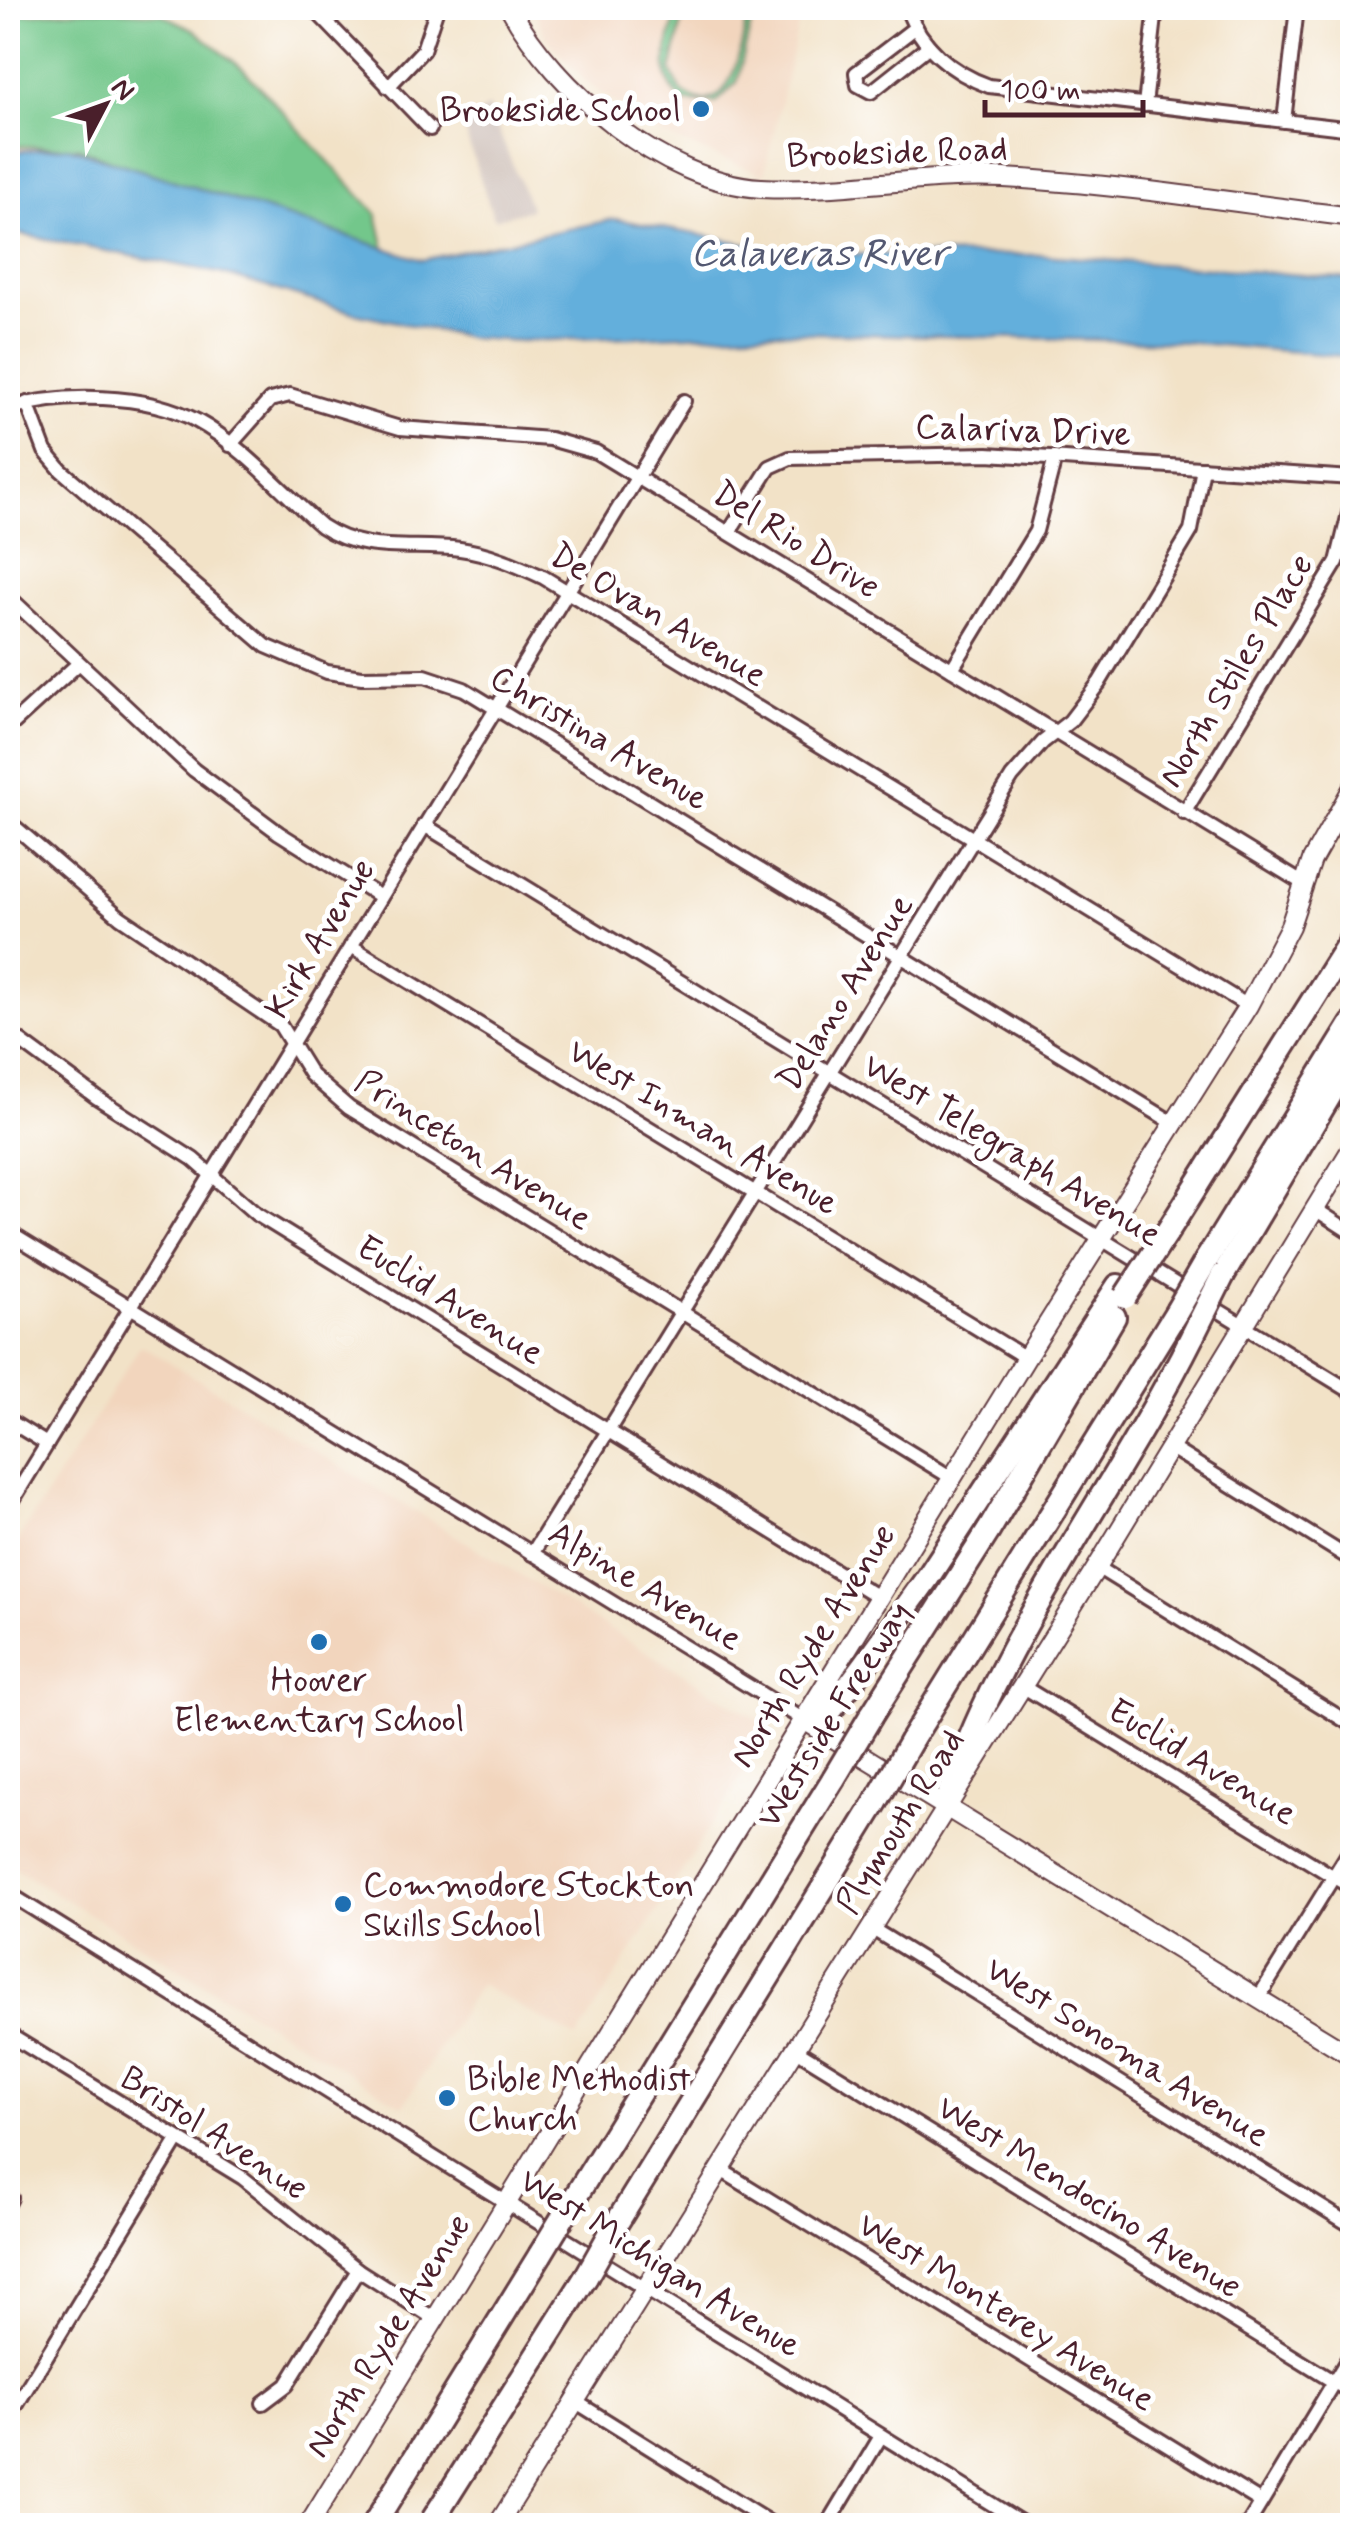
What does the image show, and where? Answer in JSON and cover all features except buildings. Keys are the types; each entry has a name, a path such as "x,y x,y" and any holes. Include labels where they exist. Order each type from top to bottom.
{"highway":[{"path":"804,1720 830,1712 885,1636 1162,1232 1221,1130 1273,1070 1352,938"},
{"path":"945,1806 976,1727 1033,1612 1193,1335 1215,1267 1352,1024"},
{"path":"429,2526 586,2277 1177,1311 1215,1267 1352,1058"},
{"name":"Westside Freeway","path":"372,2526 989,1530 1122,1291"}],"street":[{"path":"313,8 430,129"},
{"path":"388,87 423,50 436,8"},
{"name":"Brookside Road","path":"510,8 549,67 586,103 677,162 738,184 798,187 1003,178 1352,217"},
{"path":"907,8 916,27 950,67 989,86 1352,130"},
{"path":"1145,105 1156,8"},
{"path":"1284,122 1296,8"},
{"path":"916,27 856,73 858,85 871,92 930,46"},
{"name":"Del Rio Drive","path":"230,445 270,400 290,395 400,428 550,439 596,452 1304,884"},
{"name":"De Ovan Avenue","path":"8,409 64,396 169,409 208,427 322,526 342,538 383,547 480,552 513,563 567,592 1248,1006"},
{"name":"Kirk Avenue","path":"8,1508 684,400"},
{"name":"Christina Avenue","path":"27,404 46,451 62,470 266,646 327,672 438,679 496,708 1175,1124"},
{"name":"Calariva Drive","path":"729,532 770,467 781,460 930,454 1055,458 1352,478"},
{"path":"952,669 1036,531 1055,458"},
{"name":"Delano Avenue","path":"532,1554 1012,778 1070,721 1099,682 1185,542 1195,518 1203,468"},
{"name":"North Stiles Place","path":"1184,812 1337,562 1352,501"},
{"path":"8,596 194,770 279,833 379,896"},
{"path":"8,728 78,664"},
{"name":"North Ryde Avenue","path":"308,2526 878,1597 1248,1006 1290,926 1312,860 1352,789"},
{"name":"Princeton Avenue","path":"8,820 120,917 280,1025 311,1075 349,1108 952,1478"},
{"name":"West Telegraph Avenue","path":"424,825 1352,1392"},
{"name":"West Inman Avenue","path":"351,946 1026,1358"},
{"name":"Euclid Avenue","path":"8,1032 71,1080 193,1159 256,1214 878,1597"},
{"name":"Plymouth Road","path":"506,2522 573,2400 722,2170 1352,1148"},
{"path":"1314,1210 1352,1233"},
{"name":"Alpine Avenue","path":"8,1232 1352,2056"},
{"path":"8,1420 47,1444"},
{"path":"1170,1448 1352,1560"},
{"path":"1097,1567 1352,1725"},
{"name":"Euclid Avenue","path":"1022,1686 1352,1888"},
{"path":"1259,1997 1352,1847"},
{"name":"West Michigan Avenue","path":"8,1893 1027,2526"},
{"name":"West Sonoma Avenue","path":"872,1928 1352,2226"},
{"name":"Bristol Avenue","path":"8,2034 243,2178 358,2270 436,2319"},
{"name":"West Mendocino Avenue","path":"796,2050 1352,2392"},
{"path":"8,2419 178,2140"},
{"name":"West Monterey Avenue","path":"722,2170 1261,2502"},
{"path":"8,2194 8,2204"},
{"path":"263,2403 286,2385 358,2270"},
{"path":"1247,2526 1352,2352"},
{"path":"573,2400 775,2526"},
{"path":"827,2526 881,2436"}],"shaded area":[{"name":"Brookside School","path":"533,8 802,8 764,175 659,134 587,83 546,38"},
{"path":"488,106 531,209 494,219 463,127"},
{"name":"Hoover Elementary School","path":"141,1345 772,1728 577,2038 479,1984 403,2106 8,1864 8,1556"}],"green space":[{"path":"678,8 685,8 671,71 681,91 699,100 713,98 724,90 738,58 749,8 755,8 737,82 716,103 685,102 669,82 666,58"},
{"path":"99,9 162,14 193,29 243,69 377,214 385,250 190,191 79,148 8,146 8,15"}],"water":[{"path":"68,147 422,260 615,219 802,254 1042,255 1352,279 1352,357 1186,342 771,332 521,341 471,338 355,313 220,273 8,232 8,152"}],"place":[{"name":"Brookside School","path":"701,109"},
{"name":"Hoover Elementary School","path":"319,1642"},
{"name":"Commodore Stockton Skills School","path":"343,1904"},
{"name":"Bible Methodist Church","path":"447,2098"}],"water label":[{"name":"Calaveras River","path":"819,252"}]}
